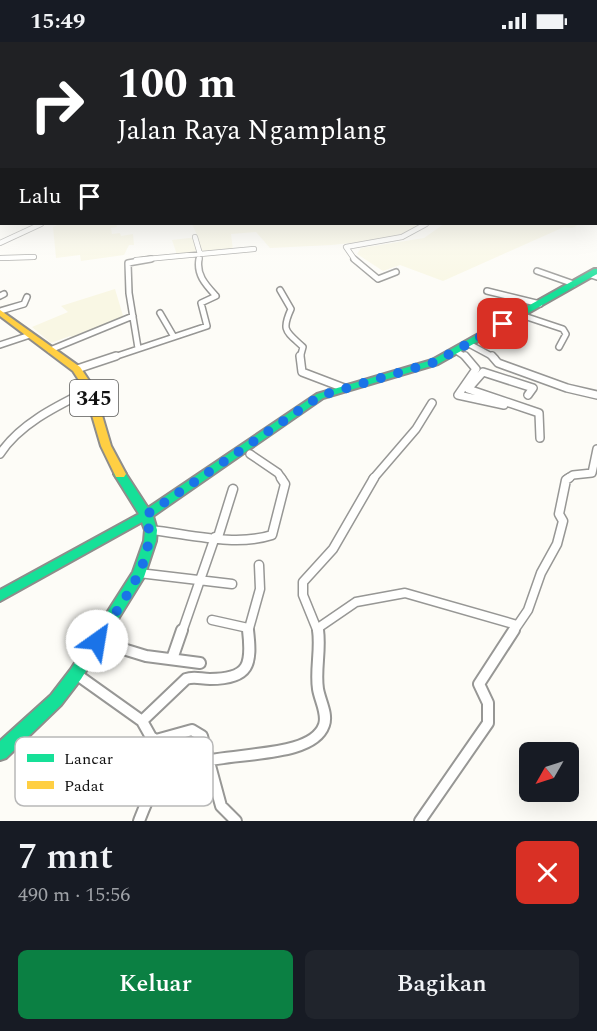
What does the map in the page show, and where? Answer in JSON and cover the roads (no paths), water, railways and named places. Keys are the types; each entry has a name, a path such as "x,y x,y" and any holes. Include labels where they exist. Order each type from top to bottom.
{"main road":[{"path":"0,596 146,515 302,407 328,393 448,355 595,274"},
{"name":"345","path":"0,312 76,369 91,389 105,444 116,469 146,515"},
{"path":"17,737 37,720 76,674 139,573 150,542 151,530 146,515"},
{"path":"0,752 15,739"}],"street":[{"path":"0,243 39,225"},
{"path":"396,272 381,278 352,259 346,247 402,237 424,225"},
{"path":"2,235 10,238"},
{"path":"76,369 208,325 201,303 216,296 202,280 198,265 200,254 195,237"},
{"path":"138,348 129,293 128,263 137,260 254,249"},
{"path":"0,258 34,257"},
{"path":"537,271 574,284"},
{"path":"280,290 291,309 284,324 285,330 303,347 300,356 302,372 345,388"},
{"path":"488,291 540,304"},
{"path":"0,312 24,304 27,297"},
{"path":"160,313 174,337"},
{"path":"520,315 565,331 564,339 559,347"},
{"path":"50,350 133,316"},
{"path":"0,345 30,335"},
{"path":"469,344 496,358 498,363 567,388 597,395"},
{"path":"448,355 467,357 480,370 533,388 528,395"},
{"path":"480,370 458,395 539,413"},
{"path":"465,388 539,413"},
{"path":"0,454 4,442 66,400 91,389"},
{"path":"213,753 292,748 305,745 320,733 326,723 317,687 318,628 306,602 302,588 304,580 325,560 382,467 428,414 432,403"},
{"path":"539,413 540,438"},
{"path":"420,821 488,723 489,699 479,684 528,610 541,573 557,544 563,521 559,514 565,483 573,475 592,472 597,449"},
{"path":"151,530 216,537 265,539 272,535 285,484 278,472 250,454"},
{"path":"172,659 233,489"},
{"path":"142,721 186,679 191,677 210,680 234,676 249,664 251,657 248,628 260,589 259,565"},
{"path":"139,573 232,584"},
{"path":"318,628 356,602 405,593 517,625"},
{"path":"212,620 248,628"},
{"path":"97,641 146,656 200,663"},
{"path":"76,674 142,721 151,737"},
{"path":"167,737 194,730 202,737"},
{"path":"213,778 221,806 236,821"},
{"path":"139,821 146,806"}]}
